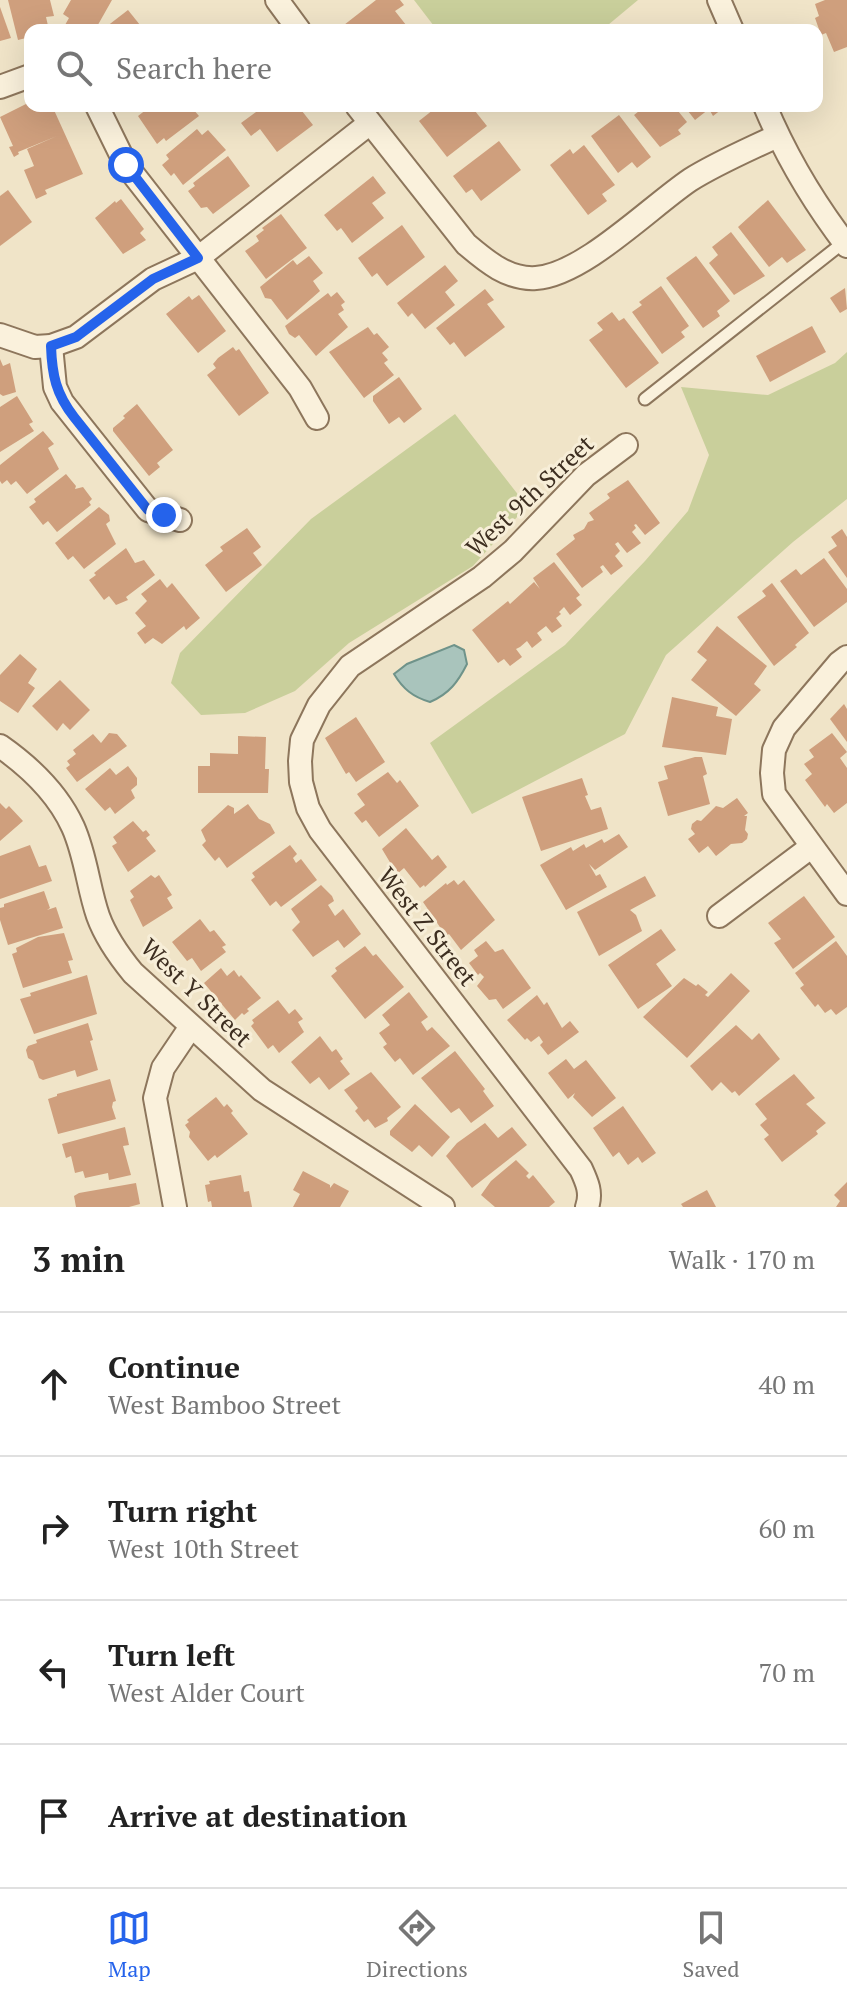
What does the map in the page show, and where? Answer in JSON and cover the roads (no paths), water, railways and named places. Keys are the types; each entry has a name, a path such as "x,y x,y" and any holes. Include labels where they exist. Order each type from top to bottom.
{"street":[{"path":"277,0 295,24"},
{"path":"719,0 729,24"},
{"path":"0,87 24,78"},
{"path":"100,112 126,165 300,388 317,418"},
{"path":"767,112 777,136 813,199 845,244"},
{"path":"0,335 35,347 51,346 76,337 153,279 198,258 364,114 466,244 487,262 510,275 536,278 557,273 587,257 691,180 777,136"},
{"path":"51,346 55,387 62,402 148,510 180,520"},
{"name":"West 9th Street","path":"350,666 482,577 513,551 586,475 626,445"},
{"path":"847,657 784,728 774,750 773,762 774,794 847,894"},
{"name":"West Z Street","path":"350,666 319,705 302,740 301,782 308,808 320,830 581,1169 588,1184 587,1207"},
{"name":"West Y Street","path":"0,746 38,777 73,826 98,916 119,956 190,1028 262,1090 443,1207"},
{"path":"719,916 811,847"},
{"path":"175,1207 155,1098 163,1068 190,1028"}],"lane":[{"path":"645,399 845,244"}],"water":[{"path":"454,645 464,650 467,664 452,687 437,699 430,702 414,695 394,674 407,664"}]}
